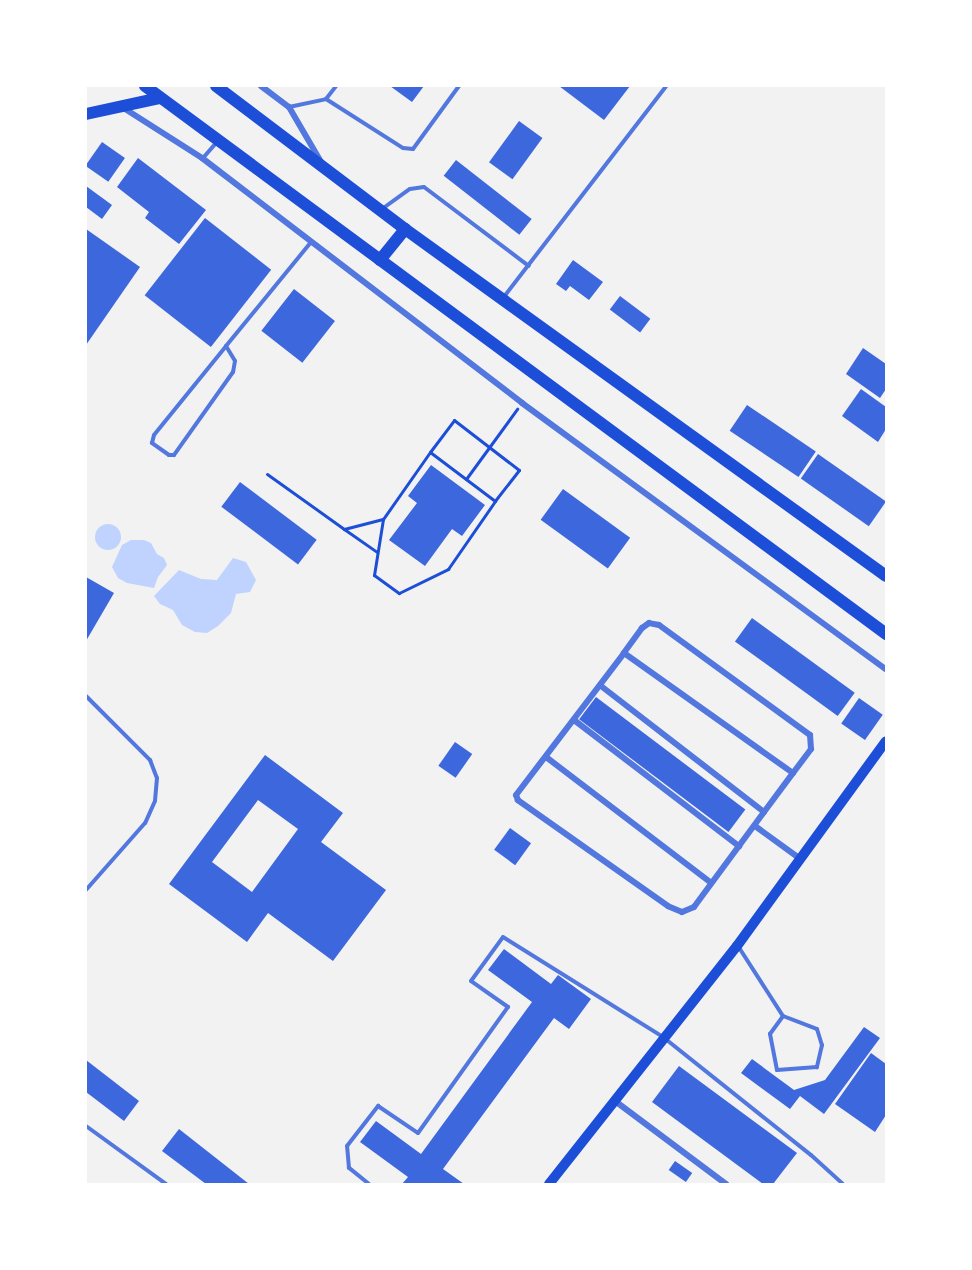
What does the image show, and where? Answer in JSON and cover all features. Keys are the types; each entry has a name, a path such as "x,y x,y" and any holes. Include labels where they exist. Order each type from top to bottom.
{"main road":[{"path":"145,86 220,139 886,634"},
{"path":"216,86 405,229 886,576"},
{"path":"86,114 119,105 160,98"},
{"path":"380,260 405,229"},
{"path":"549,1185 663,1037 737,946 886,741"}],"street":[{"path":"261,86 289,107 323,165"},
{"path":"119,105 202,158 522,403 886,669"},
{"path":"649,623 659,625 810,735 811,749 755,826 710,882 694,907 682,912 669,906 518,800 519,790 601,686 642,628 649,623"},
{"path":"624,653 793,773"},
{"path":"601,686 764,812"},
{"path":"574,720 739,846"},
{"path":"546,757 710,882"},
{"path":"755,826 799,858"},
{"path":"615,1101 726,1185"}],"lane":[{"path":"289,107 326,99 336,86"},
{"path":"326,99 403,148 413,148 459,86"},
{"path":"502,299 666,86"},
{"path":"202,158 220,139"},
{"path":"381,210 410,189 424,187 529,266"},
{"path":"226,346 235,361 233,372 174,455 169,455 152,444 154,435 226,346 311,242"},
{"path":"86,696 150,760 157,778 155,801 145,823 86,890"},
{"path":"369,1185 349,1168 347,1146 378,1106 418,1133 508,1007 471,981 503,937 663,1037 811,1155 843,1185"},
{"path":"737,946 783,1016 817,1029 822,1045 817,1066 777,1070 770,1034 783,1016"},
{"path":"86,1126 166,1185"}],"path":[{"path":"465,479 522,403"},
{"path":"454,420 489,447 519,470 448,569 399,593 374,574 383,519 454,420"},
{"path":"430,452 495,501"},
{"path":"267,474 378,552"},
{"path":"344,529 383,519"}],"water":[{"path":"108,524 117,528 121,537 117,546 108,550 99,546 95,537 99,528"},
{"path":"131,540 144,540 151,543 157,554 164,558 167,565 158,577 154,588 127,583 118,578 112,567 122,545"},
{"path":"233,558 246,562 256,580 250,592 236,594 231,613 207,633 195,632 182,625 173,610 160,604 154,596 179,570 201,579 217,580"}],"building":[{"path":"390,86 424,86 412,102"},
{"path":"559,86 630,86 604,120"},
{"path":"519,121 542,138 512,179 489,162"},
{"path":"102,142 125,158 108,182 86,166"},
{"path":"138,158 206,210 179,244 145,218 149,212 117,187"},
{"path":"456,160 532,219 519,235 444,176"},
{"path":"86,186 112,205 102,219 86,207"},
{"path":"205,218 271,270 211,347 145,295"},
{"path":"86,229 140,267 86,345"},
{"path":"573,260 603,282 589,300 570,286 566,291 556,284"},
{"path":"294,289 335,321 302,363 261,331"},
{"path":"620,296 650,319 640,332 610,310"},
{"path":"863,348 886,364 886,389 880,398 846,374"},
{"path":"861,389 886,407 886,429 878,442 842,416"},
{"path":"747,405 816,451 798,477 730,431"},
{"path":"818,454 886,502 869,526 801,479"},
{"path":"431,465 485,505 462,536 452,529 425,566 389,540 417,503 408,496"},
{"path":"240,482 317,540 298,565 221,507"},
{"path":"563,489 630,538 608,569 541,520"},
{"path":"86,577 114,593 86,641"},
{"path":"752,618 855,693 838,716 735,641"},
{"path":"596,697 745,810 728,832 579,719"},
{"path":"859,698 883,715 865,740 841,723"},
{"path":"455,742 472,754 456,778 438,766"},
{"path":"265,755 343,813 321,842 386,890 333,961 268,913 247,942 169,884","holes":["258,800 298,829 252,892 212,862"]},
{"path":"510,828 531,843 515,865 494,850"},
{"path":"504,949 551,984 558,975 591,999 569,1029 554,1018 443,1169 464,1184 402,1184 408,1177 360,1142 376,1121 421,1154 532,1002 488,970"},
{"path":"864,1027 880,1038 824,1114 800,1096 790,1109 741,1073 752,1059 794,1090 825,1080"},
{"path":"871,1053 886,1064 886,1115 875,1132 835,1104"},
{"path":"86,1060 139,1101 124,1121 86,1092"},
{"path":"679,1066 797,1153 773,1184 763,1184 652,1102"},
{"path":"179,1129 249,1184 206,1184 162,1151"},
{"path":"675,1161 692,1173 686,1182 669,1170"}]}
